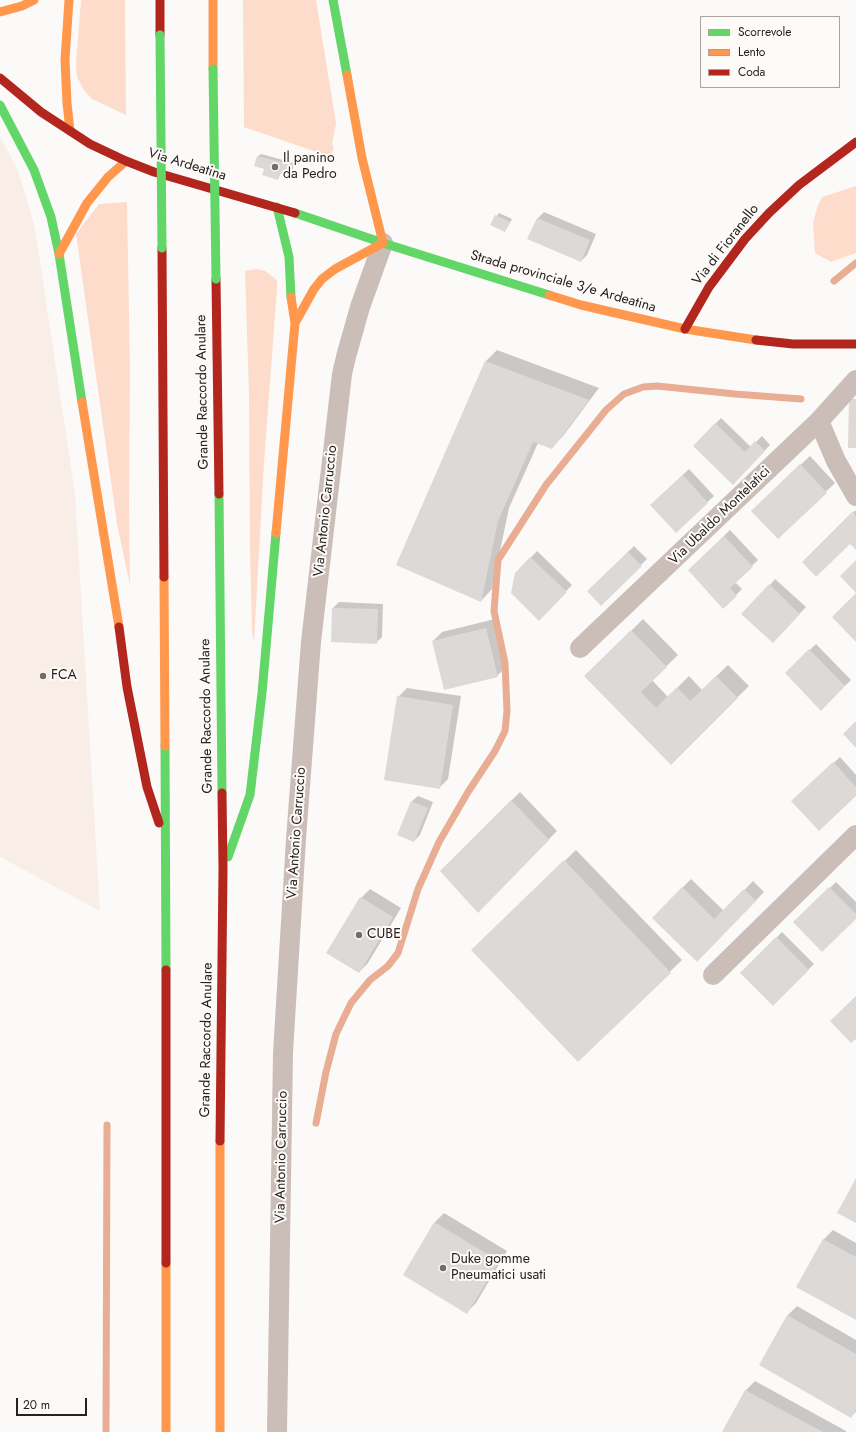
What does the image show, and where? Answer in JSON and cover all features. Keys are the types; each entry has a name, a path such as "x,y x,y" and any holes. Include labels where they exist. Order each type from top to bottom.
{"main road":[{"path":"0,12 22,6 34,0"},
{"path":"69,0 65,60 70,131"},
{"path":"160,0 165,843 166,1432"},
{"name":"Grande Raccordo Anulare","path":"213,0 223,869 220,1190 220,1432"},
{"path":"295,323 314,289 322,279 335,269 383,243 362,158 333,0"},
{"name":"Via Ardeatina","path":"0,78 41,112 90,144 126,161 154,172 277,207 383,243"},
{"path":"0,105 40,184 52,217 114,591 127,687 147,787 165,843"},
{"name":"Via di Fioranello","path":"685,329 714,282 745,239 769,213 799,185 856,142"},
{"path":"59,254 87,203 108,177 126,161"},
{"path":"223,869 250,795 262,693 295,323 292,308 289,257 277,207"},
{"name":"Strada provinciale 3/e Ardeatina","path":"383,243 581,305 685,329 737,338 793,344 856,344"}],"street":[{"name":"Via Antonio Carruccio","path":"277,1432 283,1053 296,839 311,642 342,374 360,307 383,243"},
{"name":"Via Ubaldo Montelatici","path":"580,648 820,420 856,380"},
{"path":"820,420 836,461 856,496"},
{"path":"713,975 856,835"}],"shaded area":[{"path":"81,0 125,0 126,115 92,99 84,90 77,77 76,64"},
{"path":"243,0 316,0 336,123 332,144 334,146 331,157 244,127"},
{"name":"FCA","path":"0,136 18,171 35,228 75,494 100,911 0,857"},
{"path":"856,186 856,253 831,262 815,253 813,223 817,208 822,197"},
{"path":"127,202 130,372 130,585 117,524 76,234 99,204"},
{"path":"257,269 265,271 277,280 277,289 264,463 254,642 252,632 249,394 245,271"}],"building":[{"name":"Il panino da Pedro","path":"257,156 292,165 289,176 280,174 278,180 262,175 264,169 254,166"},
{"path":"495,215 510,222 505,232 490,225"},
{"path":"537,218 590,240 581,262 527,239"},
{"path":"485,361 589,400 552,449 533,442 498,521 481,602 396,565"},
{"path":"849,399 856,399 856,448 848,448"},
{"path":"715,423 745,452 755,441 765,451 733,485 693,446"},
{"path":"800,464 827,493 778,539 751,511"},
{"path":"683,475 708,503 676,533 650,505"},
{"path":"853,511 856,517 856,550 850,544 816,577 802,562"},
{"path":"724,536 753,567 730,588 737,596 723,609 688,570"},
{"path":"628,552 642,566 601,606 587,591"},
{"path":"530,557 567,592 539,621 511,593 515,573"},
{"path":"856,560 856,593 840,576"},
{"path":"769,584 800,614 773,643 741,614"},
{"path":"856,593 856,642 832,617"},
{"path":"332,608 378,609 377,644 331,642"},
{"path":"486,628 498,677 444,690 432,641"},
{"path":"631,630 667,667 641,692 656,708 677,687 690,701 716,676 738,698 671,765 584,676"},
{"path":"809,649 845,686 821,711 785,673"},
{"path":"397,696 453,705 440,789 384,780"},
{"path":"856,721 856,748 843,734"},
{"path":"833,762 856,787 856,796 819,831 791,801"},
{"path":"511,800 549,840 478,913 440,871"},
{"path":"411,801 428,808 414,842 397,835"},
{"path":"564,860 671,973 578,1062 471,950"},
{"path":"682,887 714,919 744,889 756,901 697,962 652,918"},
{"path":"829,887 856,914 856,919 822,952 793,922"},
{"name":"CUBE","path":"360,897 393,917 359,973 326,953"},
{"path":"776,937 809,970 773,1006 740,973"},
{"path":"856,996 856,1039 851,1043 830,1021"},
{"path":"856,1178 856,1223 837,1213"},
{"path":"434,1222 499,1261 467,1314 403,1275"},
{"path":"823,1239 856,1257 856,1320 796,1287"},
{"path":"787,1315 856,1354 856,1410 851,1418 759,1365"},
{"path":"745,1390 823,1432 722,1432"}],"waterway":[{"path":"834,281 856,263"},
{"path":"316,1123 326,1072 336,1034 351,1003 370,980 388,966 398,953 418,889 439,842 468,792 495,751 505,731 507,711 505,663 494,611 498,560 546,485 606,410 624,394 643,387 657,386 801,399"},
{"path":"106,1432 107,1125"}],"traffic: fast":[{"path":"333,0 347,75"},
{"path":"160,35 162,248"},
{"path":"213,69 216,279"},
{"path":"0,105 34,170 51,217 59,254 82,402"},
{"path":"277,207 289,257 291,297"},
{"path":"295,213 383,243 549,295"},
{"path":"219,494 222,793"},
{"path":"228,857 250,795 262,693 276,533"},
{"path":"165,746 166,970"}],"traffic: slow":[{"path":"0,12 22,6 34,0"},
{"path":"69,0 65,60 70,131"},
{"path":"213,0 213,69"},
{"path":"295,323 314,289 322,279 335,269 383,243 362,158 347,75"},
{"path":"59,254 87,203 108,177 126,161"},
{"path":"549,295 581,305 685,329 756,340"},
{"path":"276,533 295,323 291,297"},
{"path":"82,402 119,627"},
{"path":"164,577 165,746"},
{"path":"220,1141 220,1432"},
{"path":"166,1263 166,1432"}],"traffic: jam":[{"path":"160,0 160,35"},
{"path":"0,78 41,112 90,144 126,161 154,172 295,213"},
{"path":"685,329 709,287 745,239 769,213 799,185 856,142"},
{"path":"162,248 164,577"},
{"path":"216,279 219,494"},
{"path":"756,340 793,344 856,344"},
{"path":"119,627 127,687 147,787 159,823"},
{"path":"220,1141 223,869 222,793"},
{"path":"166,970 166,1263"}],"place":[{"name":"Il panino da Pedro","path":"275,167"},
{"name":"FCA","path":"43,676"},
{"name":"CUBE","path":"359,935"},
{"name":"Duke gomme Pneumatici usati","path":"443,1268"}]}
